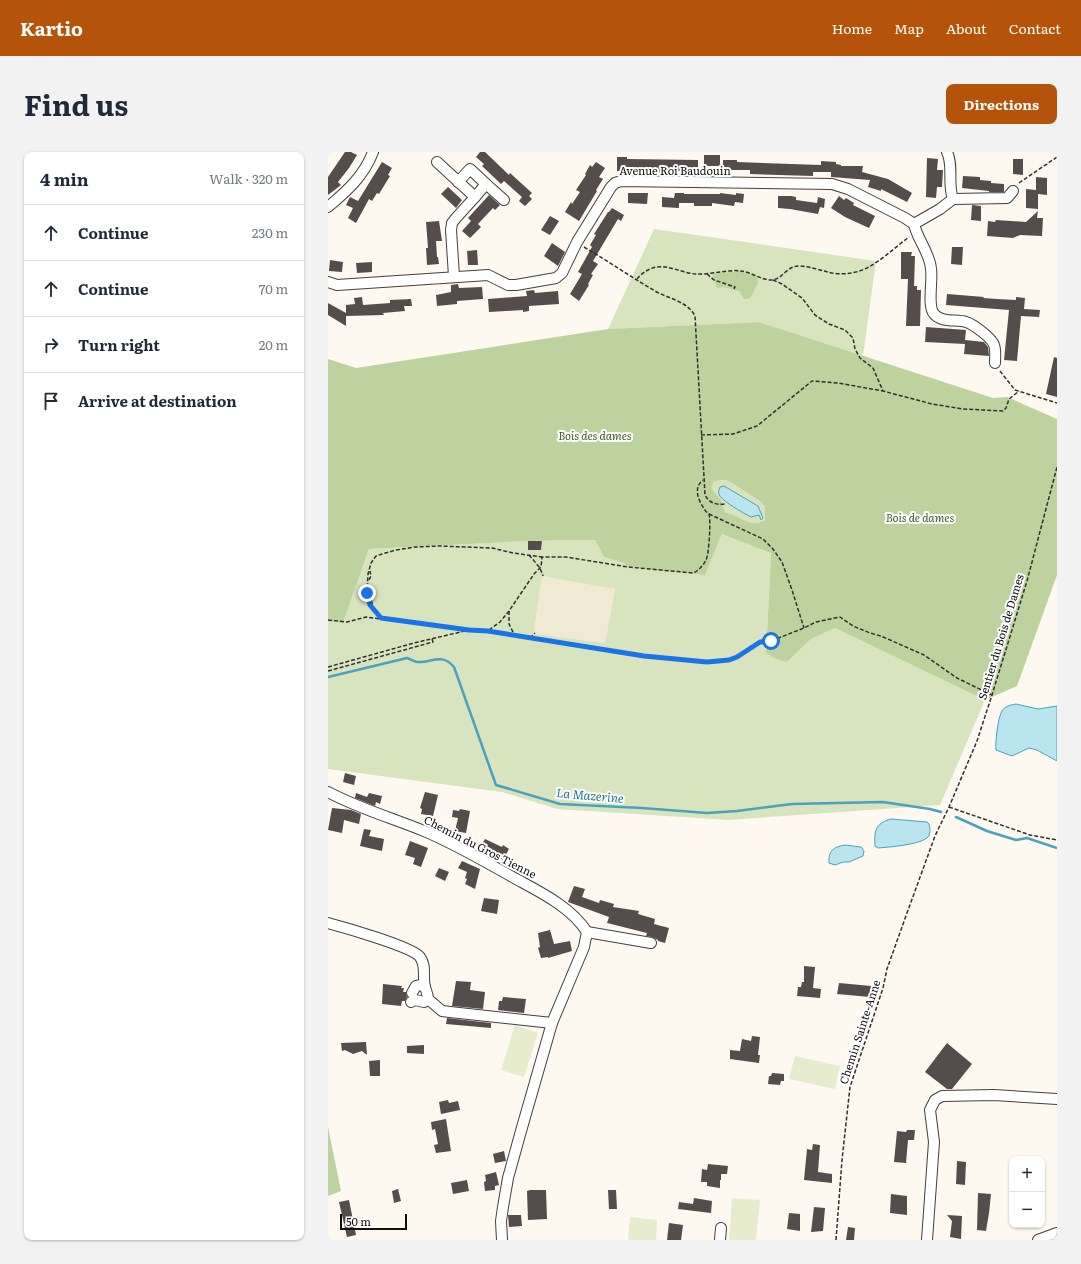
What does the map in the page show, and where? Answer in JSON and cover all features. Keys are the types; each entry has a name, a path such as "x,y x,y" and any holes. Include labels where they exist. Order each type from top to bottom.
{"street":[{"path":"328,207 352,187 363,172 373,152"},
{"path":"953,199 950,191 949,157 956,152"},
{"path":"437,162 475,198"},
{"path":"458,182 470,169 504,200"},
{"name":"Avenue Roi Baudouin","path":"328,282 337,285 454,276 488,275 495,277 501,283 516,285 556,278 562,273 577,242 611,187 615,183 621,181 832,184 848,189 905,218 915,228"},
{"path":"454,276 451,230 452,223 486,184"},
{"path":"994,363 995,345 991,339 967,322 940,318 934,313 931,307 932,270 915,228 953,199 1007,198 1013,192"},
{"name":"Chemin du Gros Tienne","path":"328,792 353,804 425,831 491,865 540,892 562,907 587,932"},
{"path":"328,923 353,930 407,949 419,955 424,963 425,987 428,993 428,999 442,1011 552,1023"},
{"path":"502,1240 501,1221 508,1178 552,1023 584,947 587,932 651,944"},
{"path":"425,987 420,985 416,986 412,997 415,1000 424,1002 428,999"},
{"path":"927,1240 934,1142 930,1110 934,1100 942,1096 1057,1099"},
{"path":"720,1240 721,1228"},
{"path":"1038,1240 1057,1233"}],"path":[{"path":"1013,192 1020,182 1057,157"},
{"path":"774,280 787,270 800,266 833,274 857,272 868,268 915,228"},
{"path":"577,242 655,291 692,309 696,316 703,480 705,495 708,501 725,504"},
{"path":"637,280 646,271 659,266 669,267 693,274 707,274 739,270 751,273 765,280 774,280 802,298 815,315 829,324 845,330 853,338 855,349 860,358 873,368 883,391"},
{"path":"707,274 714,280 735,286 734,290"},
{"path":"994,363 1016,390 1057,403"},
{"path":"701,435 733,434 757,426 812,381 838,383 883,391 948,407 1003,411 1006,408 1009,399 1019,391"},
{"name":"Sentier du Bois de Dames","path":"935,836 977,741 1027,581 1057,467"},
{"path":"703,480 699,483 697,491 699,501 708,514 763,539 773,549 782,562 804,628"},
{"path":"381,618 375,612 368,600 368,574 371,563 376,556 396,550 415,547 439,546 492,548 542,557 566,557 628,567 693,573 698,571 707,560 708,514"},
{"path":"528,555 540,568 543,576"},
{"path":"488,631 500,622 509,611 534,574 540,568 542,557"},
{"path":"509,611 509,624 515,635"},
{"path":"328,620 347,622 366,617 381,618 469,630 488,631 644,656 707,662 729,660 737,657 760,642 771,641 816,622 840,617 853,626 881,636 924,655 957,678 992,695"},
{"path":"328,667 407,644 469,630"},
{"path":"530,638 535,633"},
{"path":"328,671 433,642 432,639"},
{"path":"949,807 1030,835 1057,840"},
{"name":"Chemin Sainte-Anne","path":"836,1240 842,1160 850,1087 883,988 887,969 935,836"}],"shaded area":[{"path":"542,576 615,588 605,643 537,634 534,631"}],"green space":[{"path":"654,229 876,261 863,356 759,322 608,329"},
{"path":"740,271 757,276 758,283 750,298 744,299 739,291 723,287 717,288 712,274"},
{"path":"759,322 993,398 1007,397 1057,419 1057,575 1017,686 985,700 835,628 811,639 787,662 776,659 766,653 771,553 722,534 705,575 628,567 624,563 604,557 595,540 528,541 369,549 343,623 328,621 328,359 356,368 608,329","holes":["726,480 761,502 765,507 765,520 755,523 725,512 721,500 712,489 713,482"]},
{"path":"726,480 761,502 765,507 765,520 755,523 750,522 725,512 721,500 712,489 713,482","holes":["727,487 755,504 760,509 760,512 734,507 725,501"]},
{"path":"722,534 771,552 766,653 787,662 811,639 835,628 985,700 940,805 728,820 557,809 502,792 328,769 328,621 343,623 369,549 528,541 528,550 541,550 542,541 595,540 604,557 624,563 628,567 705,575","holes":["542,576 615,589 605,643 537,634 534,631"]},
{"path":"515,1025 538,1033 524,1077 501,1070"},
{"path":"795,1056 840,1066 835,1089 789,1079"},
{"path":"328,1127 341,1191 328,1196"},
{"path":"732,1198 760,1200 756,1240 729,1240"},
{"path":"630,1217 657,1220 656,1240 628,1240"}],"water":[{"path":"724,486 758,506 763,518 761,520 759,515 751,517 733,507 720,497 720,487"},
{"path":"1016,704 1038,709 1057,706 1057,761 1037,750 1029,748 1012,756 996,750 997,730 1002,711 1008,706"},
{"path":"891,819 927,822 930,827 929,835 927,838 917,842 878,848 875,846 875,832 882,823"},
{"path":"845,845 861,847 864,851 863,856 849,862 843,862 835,865 829,863 829,855 832,850"}],"building":[{"path":"345,152 351,152 357,155 338,182 341,185 328,195 328,177"},
{"path":"480,152 485,152 509,175 510,173 532,193 529,196 532,199 525,206 519,201 522,197 504,181 501,184 482,166 484,164 476,157"},
{"path":"704,155 720,155 720,166 704,166"},
{"path":"617,157 627,157 627,159 698,160 698,171 670,171 670,173 617,171"},
{"path":"927,158 938,159 937,170 943,170 942,187 937,187 936,198 926,197"},
{"path":"1013,159 1023,159 1023,175 1013,174"},
{"path":"723,160 737,160 737,162 821,165 821,161 836,162 836,164 841,166 863,166 862,172 888,179 912,193 907,202 881,189 881,191 868,187 870,180 831,177 831,172 813,172 813,176 750,174 750,170 723,170"},
{"path":"382,162 392,168 388,175 390,176 379,194 377,193 372,201 369,199 356,223 348,218 353,208 346,205 350,197 358,201"},
{"path":"596,162 605,168 599,177 603,179 579,221 565,212 580,192 576,190 586,175 585,174 590,165 592,167"},
{"path":"963,176 980,177 980,180 1004,184 1004,192 989,192 962,188"},
{"path":"1036,177 1047,178 1047,195 1038,194 1038,209 1026,208 1026,189 1036,190"},
{"path":"448,187 462,200 456,208 441,194"},
{"path":"628,193 648,193 647,204 628,203"},
{"path":"675,193 744,194 743,203 735,202 734,206 712,203 712,206 694,206 694,203 679,203 679,208 662,207 662,197 674,198"},
{"path":"489,195 500,205 495,210 493,208 478,224 481,227 470,238 462,231 471,221 468,218"},
{"path":"778,196 791,196 796,197 796,200 817,203 818,197 825,199 824,208 820,207 818,214 778,208"},
{"path":"839,196 844,200 846,198 854,203 853,205 875,216 869,228 845,217 831,208"},
{"path":"972,205 981,206 981,221 971,220"},
{"path":"612,208 624,215 621,221 618,219 593,261 598,264 591,274 593,275 588,284 589,285 579,301 570,294 582,274 578,272 592,247 590,245 596,235 594,234"},
{"path":"1038,211 1037,218 1043,218 1042,236 1020,235 1013,238 987,236 988,221 995,222 996,220 1026,222"},
{"path":"550,216 559,221 550,235 541,230"},
{"path":"439,221 442,241 436,241 439,264 427,265 426,248 428,248 426,222"},
{"path":"552,243 565,252 558,266 544,256"},
{"path":"952,247 963,247 962,265 951,264"},
{"path":"477,250 478,265 468,265 467,251"},
{"path":"901,252 912,252 911,256 915,256 914,286 917,286 917,290 921,290 920,326 906,326 908,279 901,279"},
{"path":"330,260 343,262 342,272 329,271"},
{"path":"372,262 372,272 357,273 356,263"},
{"path":"458,284 459,288 482,287 483,299 457,301 457,304 437,306 436,295 451,292 451,285"},
{"path":"534,290 535,293 558,291 559,304 529,306 529,311 523,312 523,310 489,312 488,299 527,296 526,291"},
{"path":"947,294 1016,300 1016,297 1025,298 1024,309 1040,310 1039,317 1021,316 1017,361 1004,360 1009,310 946,305"},
{"path":"362,297 363,305 390,303 390,300 411,299 412,306 404,306 405,311 383,313 384,315 346,316 346,305 355,304 354,298"},
{"path":"328,303 346,313 346,326 328,315"},
{"path":"926,327 966,330 965,340 984,342 988,347 989,356 964,354 965,344 925,342"},
{"path":"1054,357 1057,358 1057,397 1046,394"},
{"path":"528,541 542,541 541,550 528,550"},
{"path":"345,773 356,776 354,785 343,782"},
{"path":"425,792 438,795 433,816 421,814 422,809 420,808"},
{"path":"356,793 367,797 369,793 382,796 380,804 376,802 375,806 355,798"},
{"path":"332,808 351,810 361,814 359,824 344,820 342,833 328,830"},
{"path":"460,809 470,811 466,833 455,831 458,818 452,817 453,810 459,811"},
{"path":"364,829 371,830 369,836 384,839 382,851 360,846"},
{"path":"485,839 502,847 503,845 509,849 503,860 480,847"},
{"path":"410,841 428,848 421,867 413,864 415,858 405,855"},
{"path":"462,861 480,869 475,889 465,884 467,872 458,868"},
{"path":"439,868 449,872 445,881 435,876"},
{"path":"574,886 585,889 582,897 599,903 600,900 614,904 613,907 639,911 638,914 655,919 654,924 669,928 665,943 646,936 647,933 607,923 609,917 568,902"},
{"path":"484,898 499,900 497,914 481,911"},
{"path":"550,930 554,944 570,941 572,951 548,958 541,958 538,948 540,947 538,933"},
{"path":"804,966 815,967 813,988 821,989 820,998 797,996 798,987 801,987 802,982 804,982"},
{"path":"456,981 471,982 470,990 485,992 483,1009 452,1006"},
{"path":"839,983 871,986 870,997 837,994"},
{"path":"383,984 402,986 401,988 404,988 403,992 406,992 407,997 405,1001 402,1001 401,1006 382,1004"},
{"path":"503,997 526,999 524,1013 498,1010 499,1001 502,1001"},
{"path":"447,1018 491,1023 491,1028 446,1024"},
{"path":"752,1036 760,1037 758,1055 760,1055 759,1063 730,1059 730,1050 740,1051 742,1039 751,1041"},
{"path":"366,1042 367,1055 362,1051 353,1054 345,1050 342,1051 341,1043"},
{"path":"947,1043 972,1064 952,1089 947,1089 925,1072"},
{"path":"424,1045 424,1054 407,1053 407,1046"},
{"path":"380,1060 380,1076 370,1076 369,1061"},
{"path":"772,1073 784,1074 784,1081 781,1081 780,1085 768,1084 769,1076 771,1076"},
{"path":"448,1100 449,1103 458,1101 460,1110 441,1114 439,1102"},
{"path":"446,1119 451,1151 436,1153 434,1145 438,1144 435,1129 432,1130 431,1122"},
{"path":"907,1130 915,1130 914,1140 908,1140 906,1163 894,1162 897,1131 906,1132"},
{"path":"813,1144 820,1145 818,1172 832,1174 832,1183 804,1180 807,1149 812,1150"},
{"path":"504,1151 506,1161 495,1163 493,1154"},
{"path":"957,1161 966,1162 965,1185 956,1184"},
{"path":"708,1164 728,1166 727,1174 721,1174 720,1188 707,1186 707,1182 701,1182 702,1169 707,1170"},
{"path":"496,1172 499,1185 495,1186 495,1190 485,1191 485,1175"},
{"path":"467,1180 469,1191 453,1194 451,1183"},
{"path":"398,1189 401,1201 394,1203 392,1191"},
{"path":"546,1190 547,1219 528,1220 527,1191"},
{"path":"608,1190 616,1190 617,1209 609,1209"},
{"path":"978,1193 991,1194 986,1231 977,1230"},
{"path":"891,1194 907,1196 907,1215 890,1213"},
{"path":"694,1198 712,1201 711,1213 678,1209 679,1202 693,1204"},
{"path":"349,1200 356,1235 347,1237 339,1202"},
{"path":"814,1207 825,1208 823,1231 811,1232"},
{"path":"789,1213 800,1214 800,1231 787,1229"},
{"path":"508,1215 521,1215 522,1226 509,1227"},
{"path":"947,1215 962,1216 961,1239 950,1237 952,1221"},
{"path":"669,1223 683,1225 681,1240 667,1240"},
{"path":"848,1227 855,1228 854,1240 846,1240"}],"waterway":[{"name":"La Mazerine","path":"328,677 407,658 418,662 437,659 445,660 454,667 496,785 560,804 707,813 792,804 883,802 941,812"},
{"name":"La Mazerine","path":"956,817 987,831 1016,840 1027,838 1057,848"}],"route":[{"path":"367,593 370,605 381,618 469,630 488,631 644,656 707,662 729,660 737,657 760,642 771,641"}],"park label":[{"name":"Bois des dames","path":"595,436"},
{"name":"Bois de dames","path":"920,518"}]}
